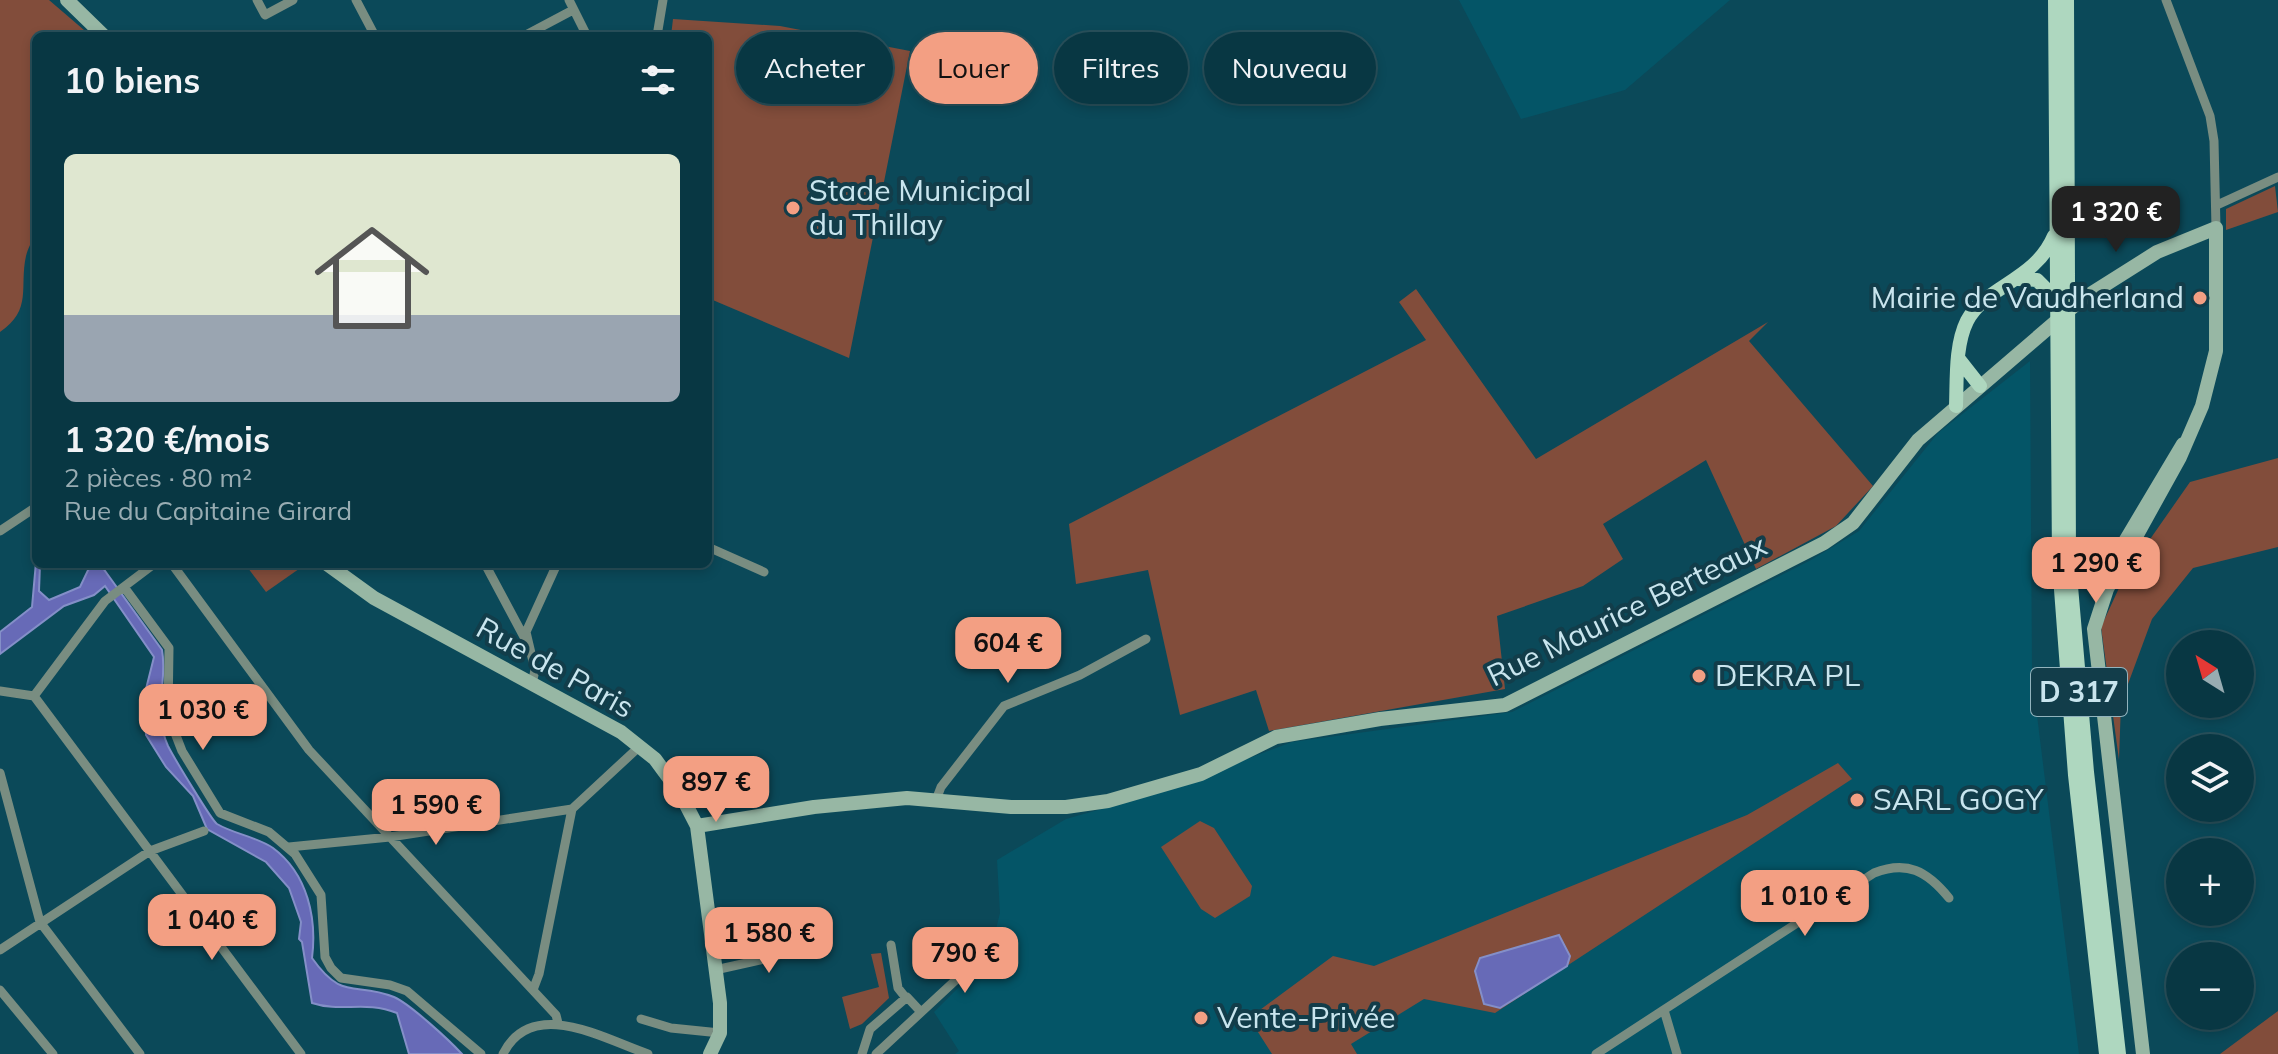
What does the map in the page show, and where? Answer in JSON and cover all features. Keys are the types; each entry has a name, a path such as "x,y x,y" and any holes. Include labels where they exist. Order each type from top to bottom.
{"main road":[{"name":"D 317","path":"2055,0 2056,232 2069,329 2069,563 2087,772 2119,1054"},
{"name":"D 317","path":"2067,0 2065,302 2055,339 2057,494 2066,680 2106,1054"},
{"path":"1956,406 1958,358 1969,317 2042,261 2056,232"},
{"path":"2017,279 2037,280 2065,302"},
{"path":"1958,358 1980,386"}],"street":[{"path":"67,0 100,32"},
{"path":"257,0 265,15 293,0"},
{"path":"356,0 373,32"},
{"path":"569,0 585,32"},
{"path":"658,32 663,0"},
{"path":"2143,1054 2094,629 2107,589 2102,580 2183,444 2202,406 2216,351 2217,205 2210,116 2166,0"},
{"path":"532,32 573,10"},
{"path":"2217,205 2278,177"},
{"name":"Rue Maurice Berteaux","path":"697,826 814,807 907,798 1011,807 1066,807 1108,801 1201,774 1276,737 1380,719 1505,705 1834,536 1853,523 1918,440 2031,344 2065,302 2143,260 2216,228"},
{"path":"0,531 32,510"},
{"path":"712,549 764,572"},
{"path":"34,696 110,597 148,568"},
{"path":"175,568 309,750 556,1015 558,1023"},
{"name":"Rue de Paris","path":"333,568 374,598 621,732 669,775 697,826 720,1033"},
{"path":"487,568 525,640 535,670 532,684"},
{"path":"525,640 528,624 555,568"},
{"path":"121,588 169,648 171,724 212,804 226,817 269,832 289,847 321,895 325,957 331,968 341,978 390,985 407,991 481,1054"},
{"path":"936,800 941,787 1004,706 1080,675 1146,639"},
{"path":"0,691 34,696 301,1054"},
{"path":"289,847 390,837 572,809 640,746"},
{"path":"0,773 40,922 140,1054"},
{"path":"533,990 539,974 572,809"},
{"path":"0,950 150,851 204,831"},
{"path":"1596,1054 1874,873 1893,866 1911,868 1936,882 1949,898"},
{"path":"715,970 773,957 812,942"},
{"path":"891,945 898,988 921,1012"},
{"path":"876,1054 986,952"},
{"path":"0,990 53,1054"},
{"path":"862,1054 870,1029 906,998"},
{"path":"1664,1010 1677,1054"},
{"path":"641,1019 671,1028 720,1033 710,1054"},
{"path":"503,1054 523,1031 539,1024 558,1023 648,1054"}],"shaded area":[{"path":"0,0 49,0 86,32 32,32 32,242 26,256 21,306 17,315 0,332"},
{"path":"1459,0 1730,0 1625,90 1521,119"},
{"name":"Stade Municipal du Thillay","path":"673,19 780,26 811,32 736,32 736,104 893,104 893,48 909,51 849,358 712,300 712,32 671,32"},
{"path":"2275,186 2278,212 2226,230 2226,209"},
{"path":"1416,289 1536,459 1768,322 1749,341 1873,486 1836,526 1756,569 1706,460 1603,524 1623,559 1583,586 1497,616 1505,689 1269,731 1256,690 1180,715 1148,570 1076,584 1069,524 1426,340 1399,302"},
{"path":"2030,361 2032,675 2079,1054 955,1054 959,1051 934,1012 989,957 1000,913 997,860 1066,819 1148,796 1292,742 1512,712 1811,560 1859,531 1938,433"},
{"path":"2278,458 2278,547 2193,568 2152,619 2121,703 2119,760 2101,627 2125,575 2190,482"},
{"path":"248,568 300,568 266,592"},
{"path":"1838,763 1852,779 1495,1013 1424,999 1351,1044 1357,1054 1272,1054 1249,1018 1333,956 1374,966 1747,815"},
{"path":"1200,821 1214,828 1252,886 1250,896 1215,918 1201,909 1161,847"},
{"path":"881,953 889,998 862,1024 850,1029 842,997 879,987 871,954"},
{"path":"2278,1011 2278,1054 2220,1054 2254,1030"}],"water":[{"path":"35,568 40,568 39,591 49,600 80,587 89,568 103,568 162,650 161,720 168,746 217,824 273,848 295,871 308,898 311,913 312,958 323,972 341,985 381,993 401,1001 462,1054 409,1054 397,1013 374,1007 333,1007 312,1003 299,939 301,922 289,888 266,862 207,829 193,796 166,767 146,735 144,697 154,657 105,586 94,595 64,606 0,654 0,632 32,607"},
{"path":"1559,935 1570,956 1567,966 1500,1008 1484,1004 1475,971 1480,958"}],"place":[{"name":"Stade Municipal du Thillay","path":"793,208"},
{"name":"Mairie de Vaudherland","path":"2200,298"},
{"name":"DEKRA PL","path":"1699,676"},
{"name":"SARL GOGY","path":"1857,800"},
{"name":"Vente-Privée","path":"1201,1018"}]}
